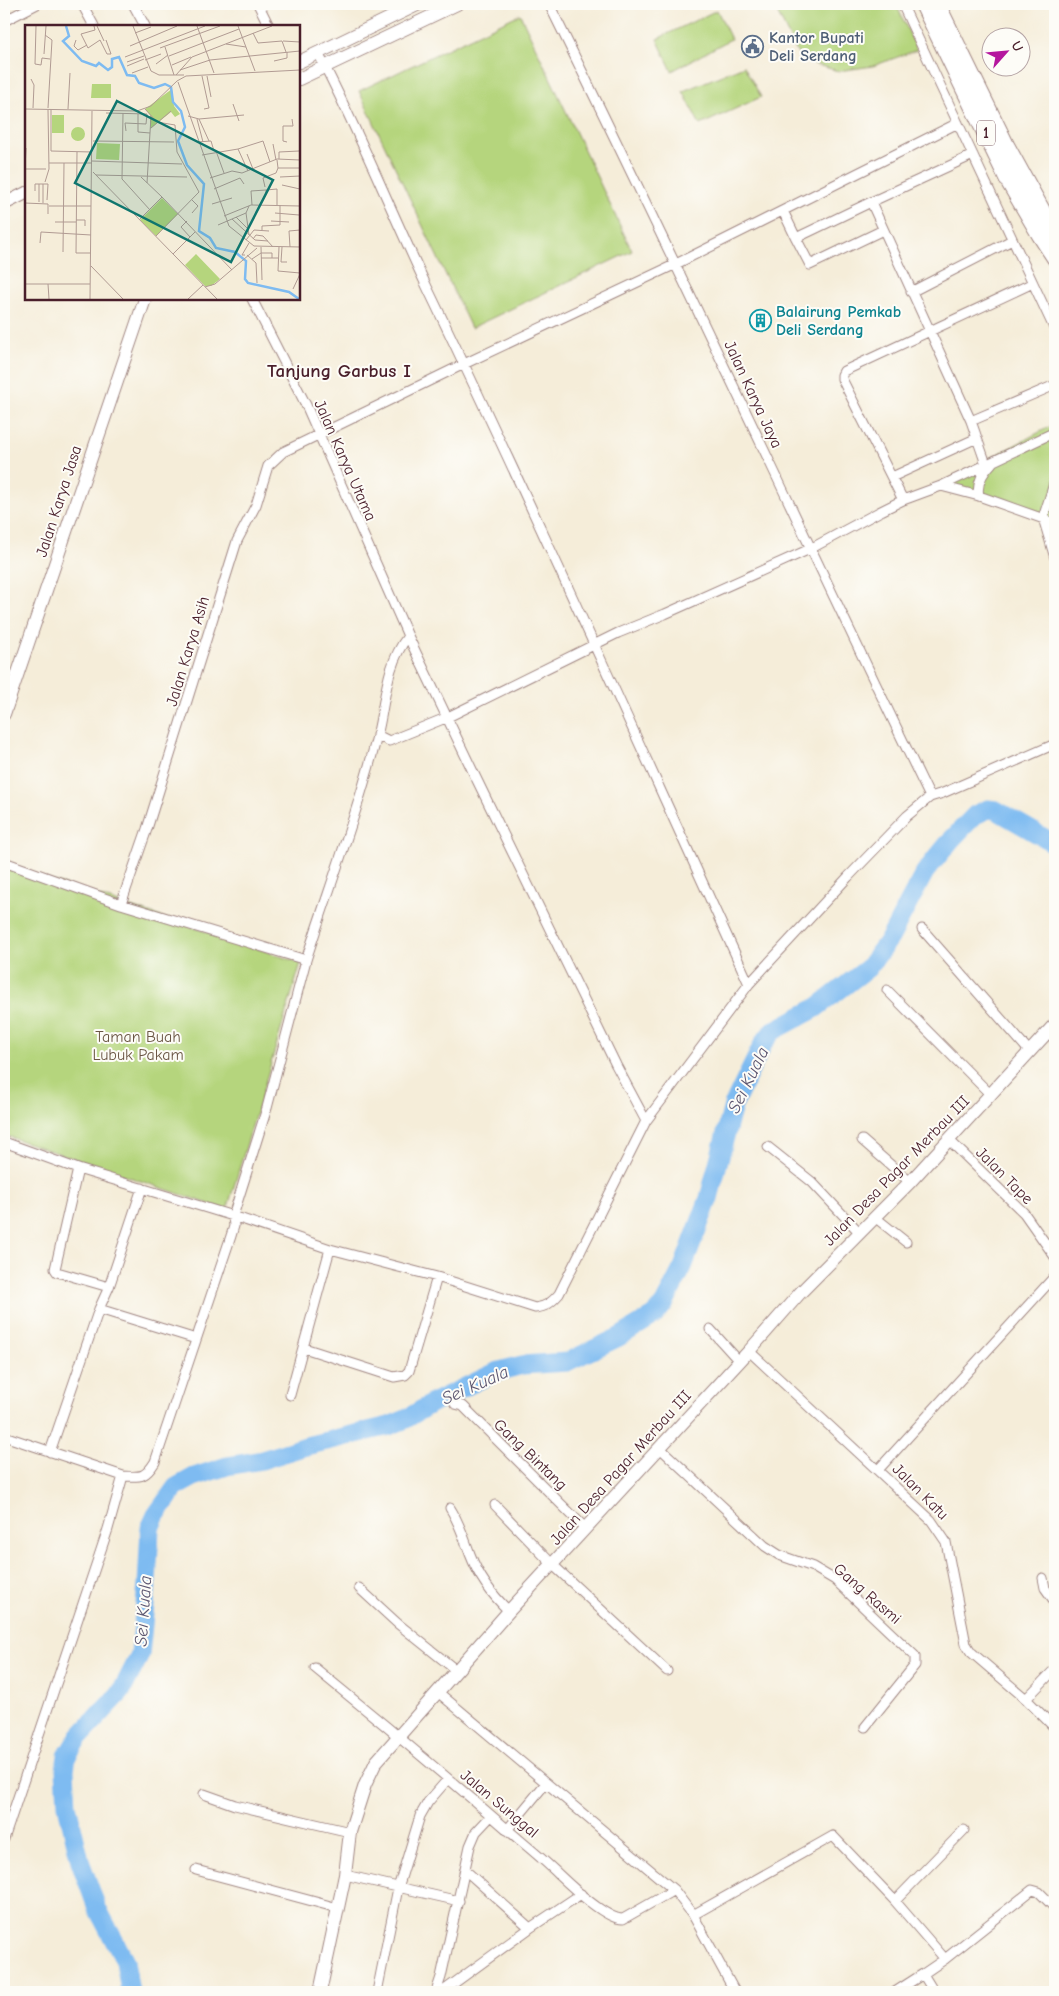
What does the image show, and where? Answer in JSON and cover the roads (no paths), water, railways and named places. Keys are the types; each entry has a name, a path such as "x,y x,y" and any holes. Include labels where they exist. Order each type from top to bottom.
{"highway":[{"name":"1","path":"923,4 1010,182 1055,258"},
{"name":"1","path":"938,4 1006,145 1055,234"}],"street":[{"path":"4,21 37,4"},
{"path":"82,4 93,25"},
{"path":"133,4 144,25"},
{"path":"258,4 268,25"},
{"path":"300,62 401,8 419,4"},
{"path":"300,78 457,4"},
{"name":"Jalan Karya Jaya","path":"549,4 676,264 810,550 930,797"},
{"path":"902,4 1055,330"},
{"path":"318,53 343,101 748,984"},
{"name":"Jalan Karya Asih","path":"121,904 147,829 237,541 256,505 268,466 283,452 676,264 958,123"},
{"path":"796,238 973,155"},
{"path":"4,204 25,194"},
{"path":"871,202 971,420 986,464"},
{"path":"783,211 810,264 883,230"},
{"path":"911,292 1012,240"},
{"path":"903,500 842,380 844,371 1033,283"},
{"name":"Jalan Karya Jasa","path":"4,714 145,300"},
{"name":"Jalan Karya Utama","path":"252,300 319,435 408,636 476,778 646,1121"},
{"path":"971,420 1055,385"},
{"path":"377,735 389,741 448,717 593,644 810,550 903,500 941,486 1055,432"},
{"path":"892,477 977,438"},
{"path":"979,496 978,487 980,480 996,460"},
{"path":"1055,481 1044,518 1055,558"},
{"path":"941,486 979,496 1055,523"},
{"path":"4,1436 123,1476 140,1478 148,1472 155,1462 231,1236 234,1226 233,1216 266,1108 306,960 377,735 385,693 398,650 408,636"},
{"path":"4,1142 78,1168 233,1216 330,1249 437,1277 535,1308 543,1307 553,1302 559,1294 646,1121 748,984 848,876 907,816 930,797 1055,744"},
{"path":"4,862 121,904 306,960"},
{"path":"922,929 1030,1052"},
{"path":"887,990 990,1094"},
{"name":"Jalan Desa Pagar Merbau III","path":"320,1992 345,1875 350,1832 368,1777 376,1762 439,1693 509,1611 554,1565 585,1528 749,1351 800,1293 876,1218 990,1094 1053,1031"},
{"path":"862,1140 910,1182"},
{"name":"Jalan Tape","path":"949,1140 1024,1212 1055,1257"},
{"path":"768,1147 812,1182 860,1233"},
{"path":"78,1168 55,1269 57,1272 109,1287"},
{"path":"50,1452 142,1188"},
{"path":"876,1218 906,1242"},
{"path":"1048,1247 1055,1239"},
{"path":"290,1395 330,1249"},
{"path":"878,1470 1055,1276"},
{"path":"304,1348 394,1377 405,1375 409,1371 437,1277"},
{"path":"99,1308 196,1339"},
{"path":"710,1329 739,1361"},
{"name":"Jalan Katu","path":"749,1351 931,1520 946,1542 966,1644 971,1652 1026,1699 1055,1728"},
{"name":"Gang Bintang","path":"455,1404 463,1406 585,1528"},
{"name":"Gang Rasmi","path":"659,1448 765,1546 779,1555 813,1567 835,1580 915,1656 915,1664 865,1728"},
{"path":"4,1839 108,1529 123,1476"},
{"path":"495,1505 554,1565 667,1671"},
{"path":"450,1508 464,1536 471,1556 493,1594 509,1611"},
{"path":"1043,1578 1045,1588 1055,1602"},
{"path":"358,1588 457,1671"},
{"name":"Jalan Sunggal","path":"315,1668 601,1910 616,1918 623,1919 674,1890"},
{"path":"1026,1699 1055,1669"},
{"path":"439,1693 674,1890 693,1915 735,1992"},
{"path":"377,1992 398,1888 420,1816 428,1802 448,1779"},
{"path":"507,1830 546,1782"},
{"path":"204,1794 235,1805 350,1832"},
{"path":"436,1992 459,1901 472,1839 490,1816"},
{"path":"895,1901 964,1830"},
{"path":"693,1915 833,1836 895,1901 945,1959"},
{"path":"196,1870 338,1908"},
{"path":"465,1870 530,1928"},
{"path":"345,1875 459,1901"},
{"path":"895,1992 945,1959 1027,1892 1036,1890 1055,1908"},
{"path":"442,1992 530,1928 581,1894"},
{"path":"923,1974 934,1992"}],"waterway":[{"name":"Sei Kuala","path":"130,1992 125,1961 97,1908 80,1861 67,1805 65,1770 67,1756 78,1738 121,1692 140,1655 150,1528 156,1515 176,1487 194,1477 227,1466 262,1460 306,1446 389,1426 496,1372 522,1365 567,1362 619,1337 655,1315 664,1304 683,1267 709,1198 733,1106 764,1042 773,1031 816,1008 868,968 890,938 925,872 951,840 975,815 988,809 996,810 1055,844"}],"place":[{"name":"Kantor Bupati Deli Serdang","path":"753,46"},
{"name":"Balairung Pemkab Deli Serdang","path":"760,320"}],"district":[{"name":"Tanjung Garbus I","path":"339,370"}],"park label":[{"name":"Taman Buah Lubuk Pakam","path":"138,1045"}]}
